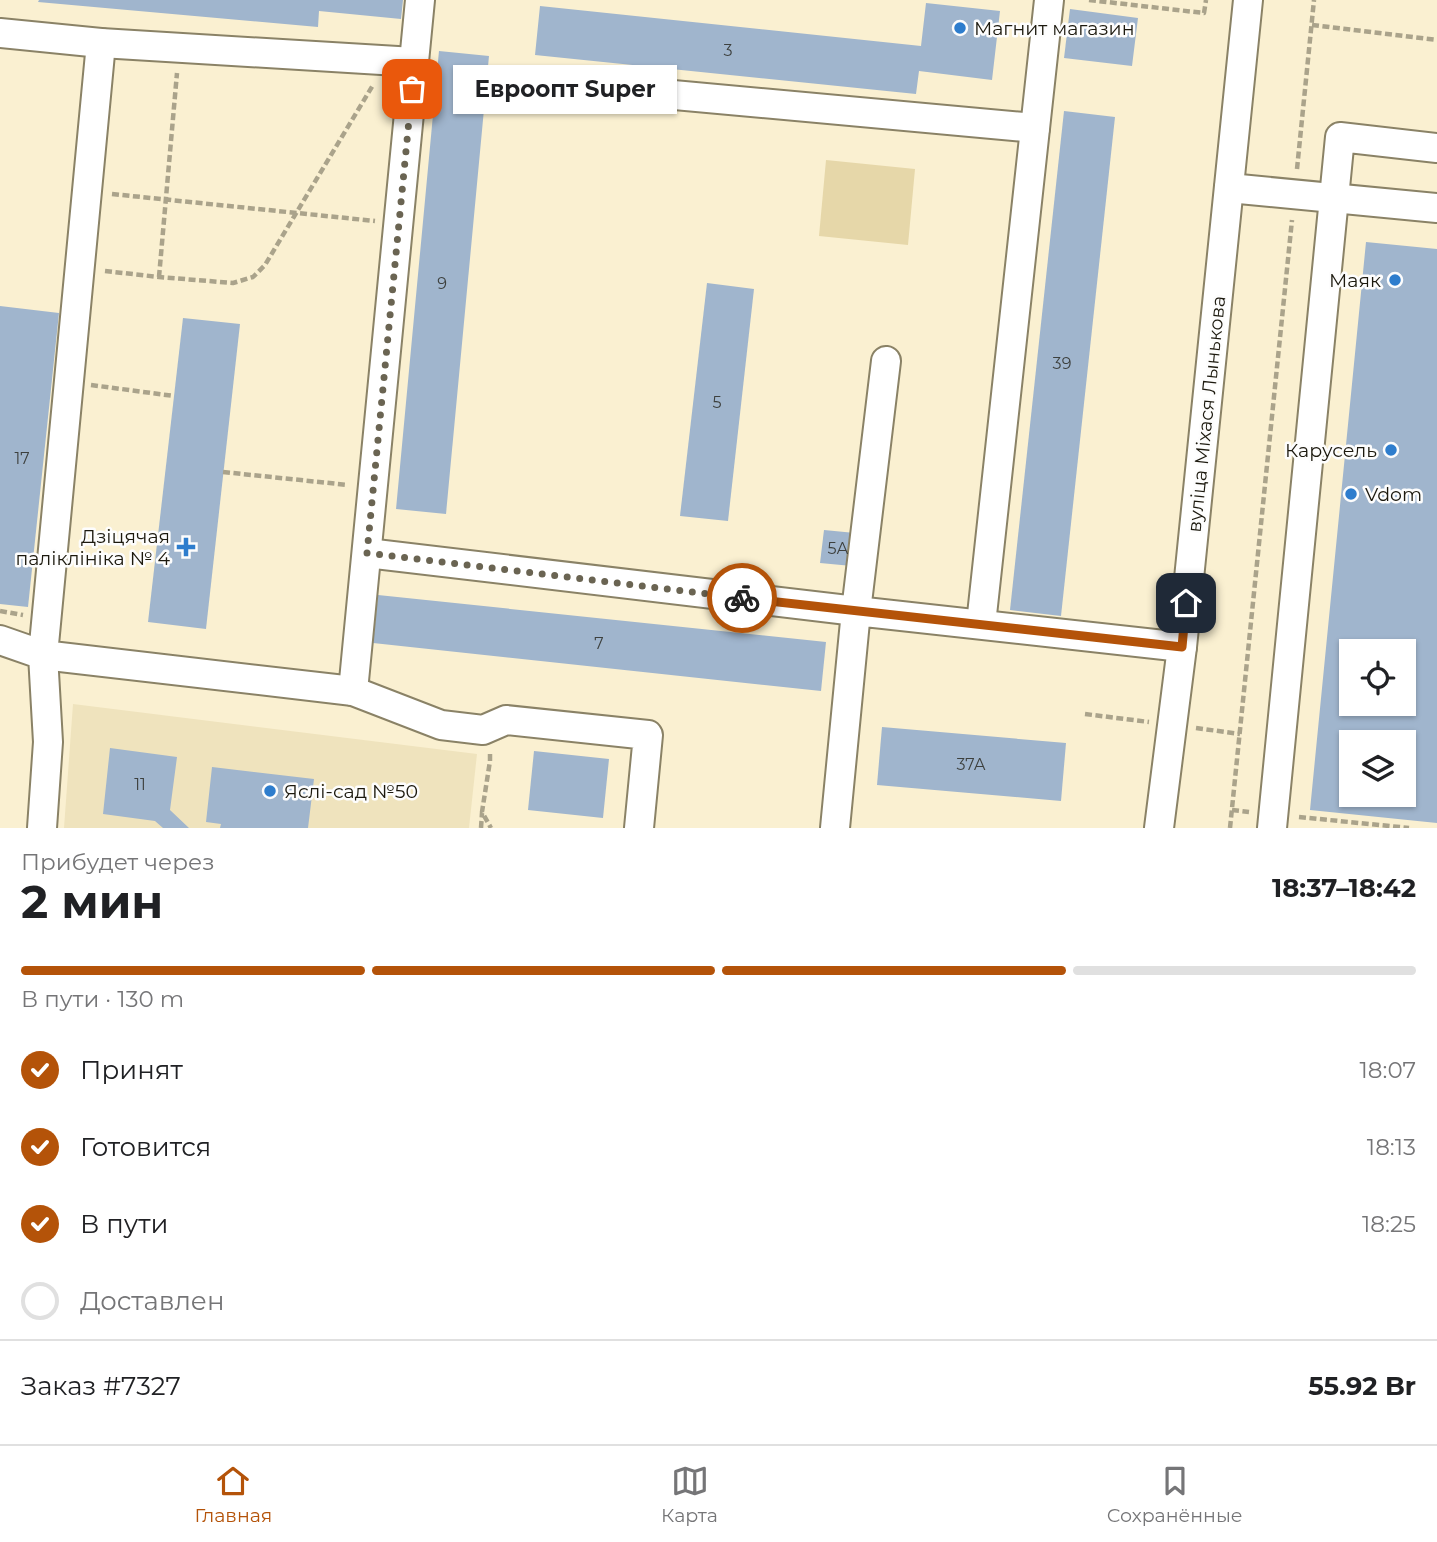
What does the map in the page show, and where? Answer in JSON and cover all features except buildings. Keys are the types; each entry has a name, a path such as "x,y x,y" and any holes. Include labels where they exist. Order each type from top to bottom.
{"street":[{"path":"354,691 399,223 401,61 420,0"},
{"path":"981,624 1049,0"},
{"name":"вуліца Міхася Лынькова","path":"1159,828 1182,647 1248,0"},
{"path":"0,33 101,43 401,61"},
{"path":"42,828 48,742 43,655 101,43"},
{"path":"521,81 1035,128"},
{"path":"1273,821 1340,137 1437,148"},
{"path":"1229,188 1437,208"},
{"path":"835,828 856,611 886,361"},
{"path":"367,553 1182,647"},
{"path":"0,640 43,655 354,691 440,725 483,730 506,720 648,735 639,828"}],"path":[{"path":"1089,0 1204,13 1206,0"},
{"path":"1230,828 1314,0"},
{"path":"1312,25 1437,40"},
{"path":"159,277 180,48"},
{"path":"80,267 233,283 253,277 265,265 296,212 401,61"},
{"path":"87,191 399,223"},
{"path":"69,382 174,396"},
{"path":"223,472 373,488"},
{"path":"481,828 490,761 489,745 483,730"},
{"path":"1232,810 1273,821 1409,828"},
{"path":"482,812 491,828"}],"shaded area":[{"path":"826,160 915,169 908,245 819,236"},
{"name":"Яслі-сад №50","path":"73,704 477,754 469,828 64,828"}],"way so far":[{"path":"412,89 367,553 742,598"}],"place":[{"name":"Магнит магазин","path":"960,28"},
{"name":"Евроопт Super","path":"412,89"},
{"name":"Маяк","path":"1395,280"},
{"name":"Карусель","path":"1391,450"},
{"name":"Vdom","path":"1351,494"},
{"name":"Дзіцячая паліклініка № 4","path":"186,547"},
{"name":"Яслі-сад №50","path":"270,791"}],"route":[{"path":"742,598 1182,647 1186,603"}]}
